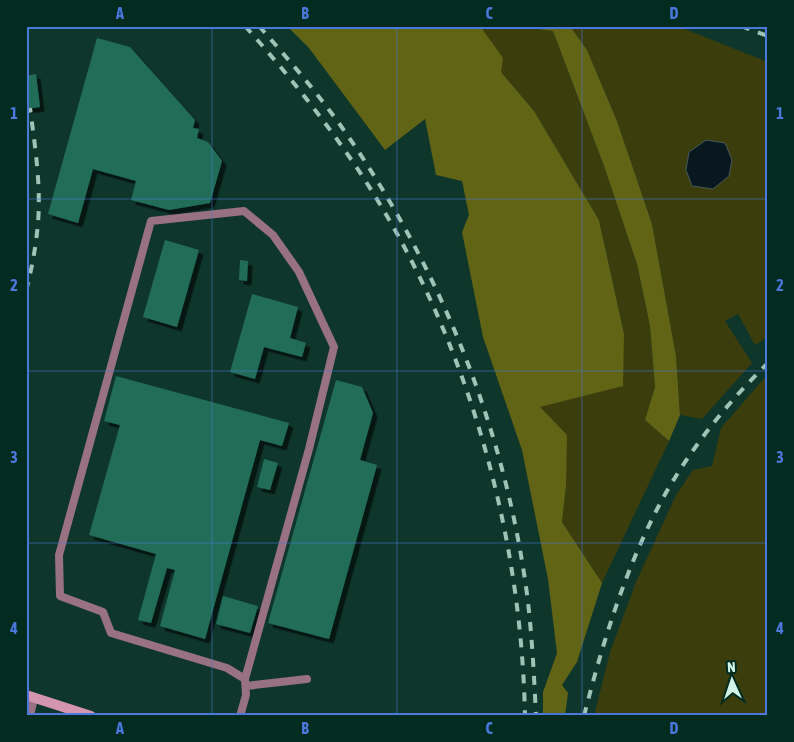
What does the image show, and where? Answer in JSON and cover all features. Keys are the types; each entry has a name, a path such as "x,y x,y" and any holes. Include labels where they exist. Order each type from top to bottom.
{"main road":[{"path":"30,696 63,712 91,716"}],"lane":[{"path":"240,716 246,695 246,682 309,449 334,347 294,265 273,235 244,212 151,221 59,555 60,596 103,612 112,634 227,668 246,682 306,679"},
{"path":"30,696 30,716"}],"shaded area":[{"path":"287,26 480,26 503,58 501,72 534,111 599,220 624,334 623,386 540,407 567,435 566,486 562,522 602,583 577,662 562,685 568,693 565,716 543,716 543,692 557,653 548,579 522,450 483,337 462,232 469,215 462,181 436,175 425,119 385,150 309,48"},
{"path":"480,26 513,26 553,31 604,166 637,264 650,326 655,387 645,420 669,441 602,583 562,522 566,486 539,406 624,334 599,220 534,111 501,72"},
{"path":"513,26 570,26 587,50 617,121 652,224 676,356 680,415 669,441 645,420 655,387 650,326 637,264 604,166 553,31"},
{"path":"570,26 677,26 768,62 768,337 755,345 738,314 725,321 752,363 702,419 680,415 676,356 652,224 617,121 587,50"},
{"path":"706,140 725,143 732,160 729,176 713,189 692,186 686,170 689,152"},
{"path":"768,374 768,716 594,716 610,652 636,582 676,495 693,470 712,466 721,428"}],"building":[{"path":"97,38 130,47 195,120 193,128 199,129 197,138 208,142 222,161 210,203 169,210 131,200 136,181 93,169 78,223 48,214"},
{"path":"36,74 40,107 26,109 26,76"},
{"path":"165,240 199,250 177,327 143,317"},
{"path":"240,260 248,261 247,281 239,280"},
{"path":"252,294 298,307 290,338 306,343 302,357 264,347 255,379 230,372"},
{"path":"116,376 289,423 282,446 260,440 205,639 160,626 175,570 167,568 151,623 138,620 156,554 89,535 120,425 104,421"},
{"path":"336,380 362,387 373,413 360,460 377,465 329,639 268,623"},
{"path":"264,459 278,463 270,490 257,487"},
{"path":"223,596 258,606 250,633 216,624"}],"railway":[{"path":"245,26 318,114 341,145 382,208 419,275 450,345 475,417 496,490 511,565 521,641 525,716"},
{"path":"259,26 327,107 382,188 413,242 440,298 464,355 485,413 503,473 517,533 529,609 536,716"},
{"path":"741,26 768,36"},
{"path":"26,72 27,76"},
{"path":"26,291 35,249 39,208 37,165 30,108"},
{"path":"584,716 617,604 638,550 663,498 685,461 711,427 738,394 768,363"}]}
